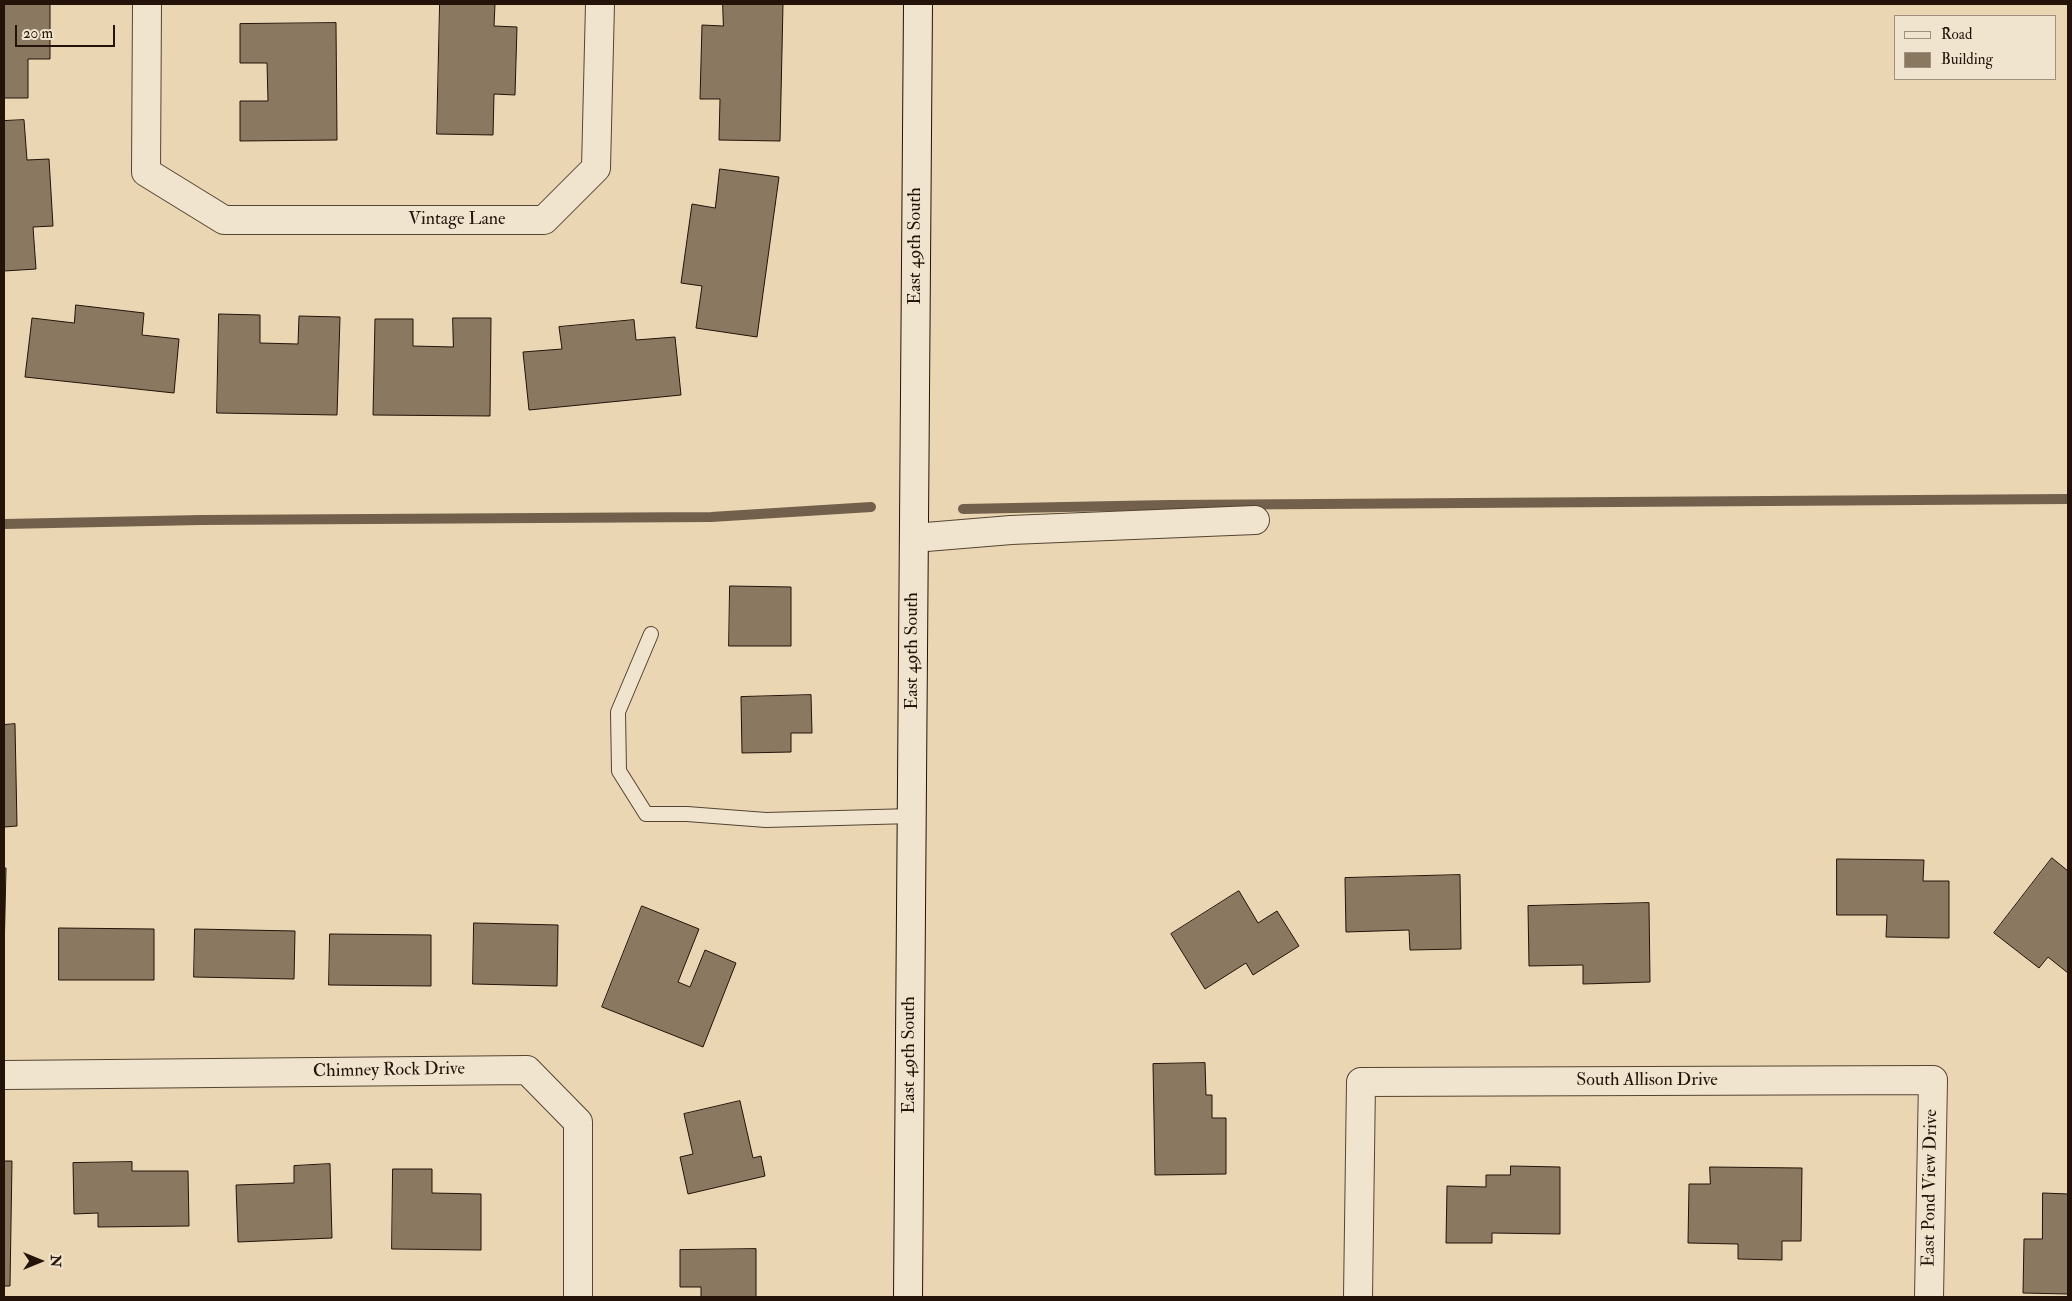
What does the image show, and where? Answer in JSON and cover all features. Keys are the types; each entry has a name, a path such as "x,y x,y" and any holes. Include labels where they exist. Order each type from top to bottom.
{"street":[{"name":"Vintage Lane","path":"147,4 146,172 224,220 544,220 596,168 600,4"},
{"name":"East 49th South","path":"908,1297 918,4"},
{"path":"914,538 1011,530 1255,520"},
{"name":"Chimney Rock Drive","path":"4,1075 527,1070 578,1122 578,1297"},
{"name":"South Allison Drive","path":"1358,1297 1361,1082 1933,1080"},
{"name":"East Pond View Drive","path":"1929,1297 1933,1080"}],"lane":[{"path":"651,634 618,712 619,770 646,814 688,814 766,820 912,816"}],"building":[{"path":"4,4 50,4 50,59 28,59 28,98 4,98"},
{"path":"440,4 495,4 494,26 517,27 515,95 494,94 493,135 437,134"},
{"path":"723,4 783,4 780,141 719,140 720,99 700,99 702,25 723,26"},
{"path":"336,23 337,140 240,141 240,101 268,101 267,63 240,63 240,24"},
{"path":"24,120 27,160 49,159 53,226 33,227 36,269 4,271 4,121"},
{"path":"720,169 779,177 757,337 696,328 702,286 681,283 692,204 715,208"},
{"path":"76,305 144,313 142,335 179,339 174,393 25,377 32,318 74,323"},
{"path":"219,314 260,315 260,343 298,344 299,316 340,317 337,415 217,413"},
{"path":"453,318 491,318 490,416 373,415 375,319 413,319 413,346 453,347"},
{"path":"634,320 636,340 675,337 681,395 529,410 523,352 562,349 559,327"},
{"path":"730,586 791,587 791,646 729,646"},
{"path":"811,695 812,733 791,733 791,752 742,753 741,697"},
{"path":"15,724 17,826 4,827 4,725"},
{"path":"2052,858 2068,871 2068,973 2048,957 2039,968 1994,933"},
{"path":"1837,859 1924,860 1923,881 1949,881 1949,938 1886,937 1887,915 1837,915"},
{"path":"4,868 6,868 4,955"},
{"path":"1460,875 1461,949 1410,950 1409,930 1346,932 1345,878"},
{"path":"1239,891 1258,923 1277,911 1299,946 1253,975 1246,963 1205,989 1171,934"},
{"path":"1649,903 1650,982 1583,984 1583,965 1529,966 1528,906"},
{"path":"642,906 699,929 678,982 690,987 705,950 736,963 703,1047 602,1007"},
{"path":"474,923 558,925 557,986 473,984"},
{"path":"59,928 154,929 154,980 59,980"},
{"path":"195,929 295,931 294,979 194,977"},
{"path":"330,934 431,935 431,986 329,985"},
{"path":"1205,1063 1206,1095 1212,1095 1212,1118 1226,1118 1226,1174 1155,1175 1153,1064"},
{"path":"740,1101 753,1158 761,1156 765,1176 688,1194 680,1157 693,1154 684,1114"},
{"path":"4,1161 12,1161 10,1286 4,1286"},
{"path":"132,1162 132,1171 188,1171 189,1226 98,1227 98,1213 74,1214 73,1163"},
{"path":"330,1164 332,1238 238,1242 236,1185 294,1183 294,1166"},
{"path":"1511,1166 1560,1167 1560,1234 1492,1233 1492,1243 1446,1243 1447,1186 1486,1187 1486,1175 1510,1175"},
{"path":"1710,1167 1802,1168 1801,1241 1782,1241 1782,1260 1738,1259 1738,1244 1688,1243 1689,1184 1710,1184"},
{"path":"393,1169 432,1169 432,1193 481,1194 481,1250 392,1249"},
{"path":"2043,1193 2068,1194 2068,1294 2023,1293 2024,1239 2042,1239"},
{"path":"756,1249 756,1297 701,1297 701,1287 680,1287 680,1250"}],"waterway":[{"path":"963,509 1168,505 2068,499"},
{"path":"4,524 201,520 711,517 871,507"}]}
